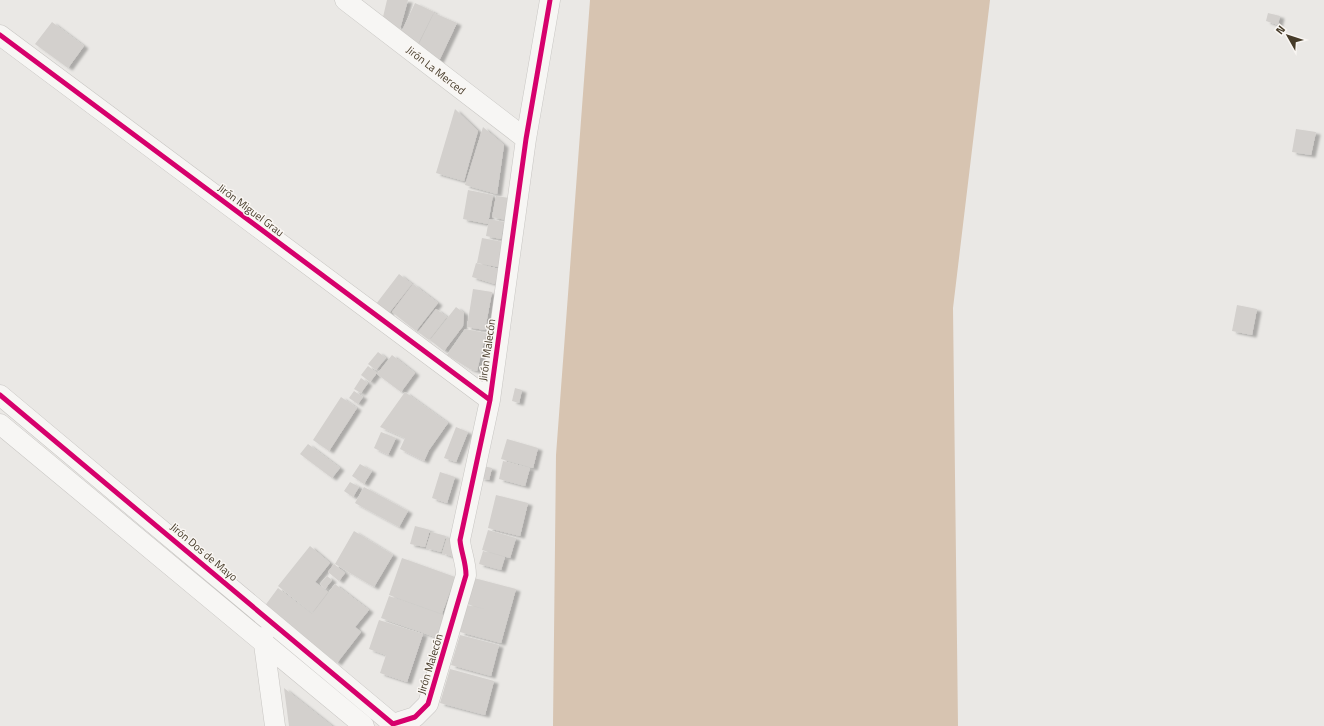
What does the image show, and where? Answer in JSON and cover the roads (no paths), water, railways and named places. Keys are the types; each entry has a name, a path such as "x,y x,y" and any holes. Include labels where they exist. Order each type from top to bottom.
{"street":[{"name":"Jirón La Merced","path":"345,0 526,139"},
{"name":"Jirón Malecón","path":"392,725 415,717 428,704 466,575 466,560 461,549 460,540 490,400 526,139 550,0"},
{"name":"Jirón Miguel Grau","path":"0,35 490,400"},
{"name":"Jirón Dos de Mayo","path":"0,395 392,725"},
{"path":"0,424 364,726"},
{"path":"262,615 275,726"}]}
